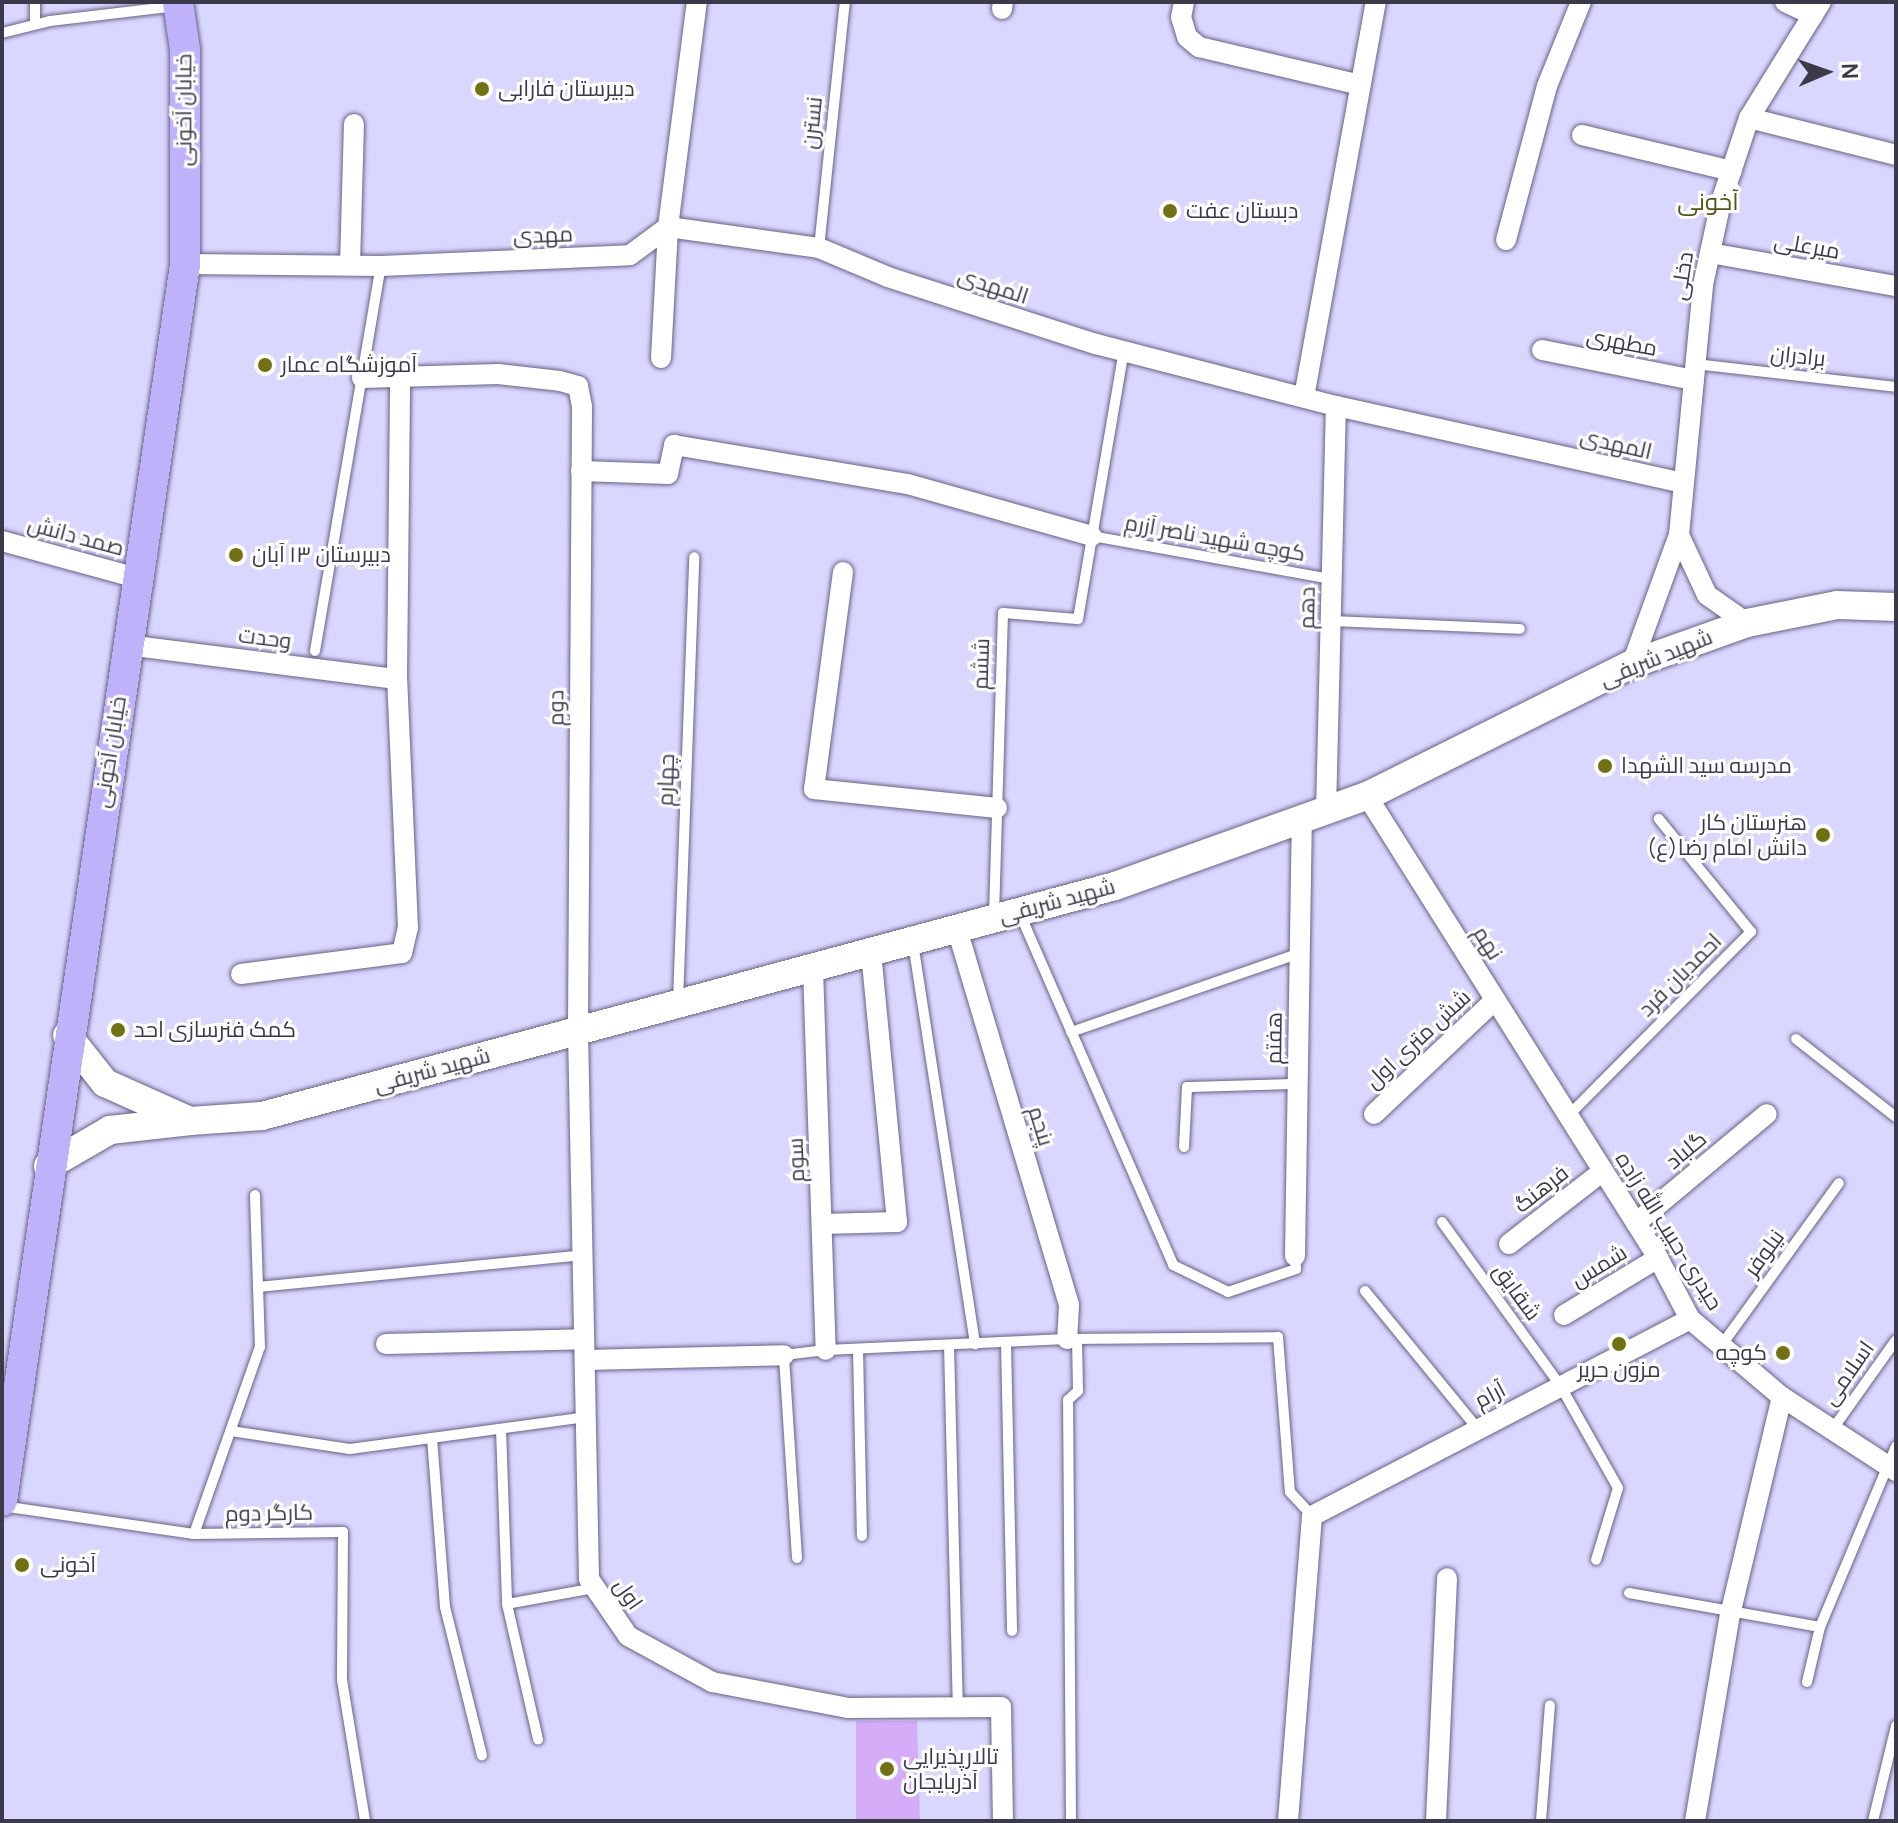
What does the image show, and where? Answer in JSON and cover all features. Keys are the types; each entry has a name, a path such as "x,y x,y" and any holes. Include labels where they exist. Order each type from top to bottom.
{"main road":[{"name":"خیابان آخونی","path":"3,1487 67,1035 185,264 185,50 178,4"},
{"name":"شهید شریفی","path":"48,1166 110,1130 262,1116 1115,886 1367,796 1632,664 1747,623 1837,605 1896,607"},
{"path":"67,1035 105,1083 190,1121"}],"street":[{"path":"661,358 668,227 697,2"},
{"path":"1184,2 1181,17 1187,37 1199,47 1361,85"},
{"path":"1304,397 1376,2"},
{"path":"1506,240 1547,86 1581,2"},
{"path":"1785,2 1817,8"},
{"name":"دخلی","path":"1632,664 1679,535 1710,253 1732,171 1749,118 1817,8"},
{"path":"1749,118 1896,155"},
{"path":"350,265 354,124"},
{"path":"1582,135 1732,171"},
{"name":"المهدی","path":"668,227 819,248 888,277 1124,351 1336,406 1684,483"},
{"name":"مهدی","path":"185,264 381,266 630,255 668,227"},
{"name":"میرعلی","path":"1710,253 1896,286"},
{"name":"مطهری","path":"1542,350 1695,372"},
{"name":"دوم","path":"400,376 498,374 578,386 581,471 578,1031"},
{"path":"241,974 402,953 408,928 397,679 400,376 362,378"},
{"name":"دهم","path":"1314,816 1331,621 1336,406"},
{"path":"581,471 668,474 674,445 908,484 1092,536"},
{"path":"1679,535 1707,595 1747,623"},
{"name":"صمد دانش","path":"2,541 137,578"},
{"path":"843,572 814,789 997,808"},
{"name":"وحدت","path":"127,645 397,679"},
{"name":"نهم","path":"1367,796 1568,1116"},
{"name":"هفتم","path":"1295,1256 1300,953 1314,816"},
{"name":"پنجم","path":"957,929 1069,1305 1072,1339"},
{"path":"822,1224 897,1222 871,952"},
{"name":"سوم","path":"813,968 826,1350"},
{"name":"شش متری اول","path":"1374,1114 1495,1000"},
{"name":"اول","path":"578,1031 589,1579 628,1636 712,1682 848,1708 1001,1707 1003,1821"},
{"name":"گلباد","path":"1636,1223 1767,1114"},
{"name":"حیدری-حبیب الله زاده","path":"1568,1116 1658,1258 1690,1319 1782,1397 1890,1468"},
{"name":"فرهنگ","path":"1509,1244 1603,1171"},
{"name":"شمس","path":"1564,1315 1658,1258"},
{"name":"آرام","path":"1312,1516 1690,1319"},
{"path":"386,1344 584,1339"},
{"path":"585,1360 784,1355"},
{"path":"1695,1821 1730,1615 1782,1397"},
{"path":"1288,1821 1312,1516"},
{"path":"1436,1821 1447,1578"}],"lane":[{"path":"35,2 35,24"},
{"name":"نسترن","path":"819,248 845,2"},
{"path":"2,33 35,24 178,4"},
{"path":"315,651 381,266"},
{"name":"ششم","path":"1007,915 997,808 1003,613 1078,619 1124,351"},
{"name":"برادران","path":"1695,372 1896,387"},
{"name":"کوچه شهید ناصر آزرم","path":"1092,536 1332,579"},
{"name":"چهارم","path":"678,1004 694,557"},
{"path":"1331,621 1520,629"},
{"name":"احمدیان فرد","path":"1568,1116 1751,932 1659,819"},
{"path":"1007,915 1071,1032 1173,1265 1228,1292 1296,1269 1295,1256"},
{"path":"912,941 975,1344"},
{"path":"1071,1032 1300,953"},
{"path":"1796,1039 1896,1117"},
{"path":"1184,1147 1187,1087 1297,1084"},
{"name":"نیلوفر","path":"1721,1346 1839,1183"},
{"path":"194,1534 260,1347 255,1195"},
{"name":"شقایق","path":"1442,1222 1560,1385 1618,1488 1596,1560"},
{"path":"258,1287 583,1255"},
{"path":"1365,1291 1478,1429"},
{"path":"797,1558 784,1355 826,1350 1072,1339 1278,1337 1290,1492 1312,1516"},
{"path":"1071,1821 1068,1400 1078,1391 1072,1339"},
{"name":"اسلامی","path":"1832,1430 1896,1340"},
{"path":"1006,1342 1012,1631"},
{"path":"949,1345 958,1708"},
{"path":"858,1349 862,1536"},
{"path":"231,1431 350,1449 586,1417"},
{"path":"501,1429 507,1604 538,1739"},
{"path":"432,1438 445,1607 482,1755"},
{"path":"1807,1682 1820,1627 1890,1468 1896,1446"},
{"name":"کارگر دوم","path":"3,1487 194,1534 343,1532 342,1680 365,1821"},
{"path":"507,1604 595,1588"},
{"path":"1629,1593 1730,1615 1820,1627"},
{"path":"1541,1821 1550,1705"},
{"path":"1873,1821 1896,1726"}],"building":[{"name":"تالارپذیرایی آذربایجان","path":"856,1721 917,1721 920,1821 856,1821"}],"place":[{"name":"دبیرستان فارابی","path":"482,89"},
{"name":"دبستان عفت","path":"1170,211"},
{"name":"آموزشگاه عمار","path":"265,365"},
{"name":"دبیرستان ۱۳ آبان","path":"236,555"},
{"name":"مدرسه سید الشهدا","path":"1605,766"},
{"name":"هنرستان کار دانش امام رضا(ع)","path":"1823,835"},
{"name":"کمک فنرسازی احد","path":"118,1030"},
{"name":"مزون حریر","path":"1619,1344"},
{"name":"کوچه","path":"1783,1353"},
{"name":"آخونی","path":"22,1565"},
{"name":"تالارپذیرایی آذربایجان","path":"887,1769"}],"district":[{"name":"آخونی","path":"1708,201"}]}
